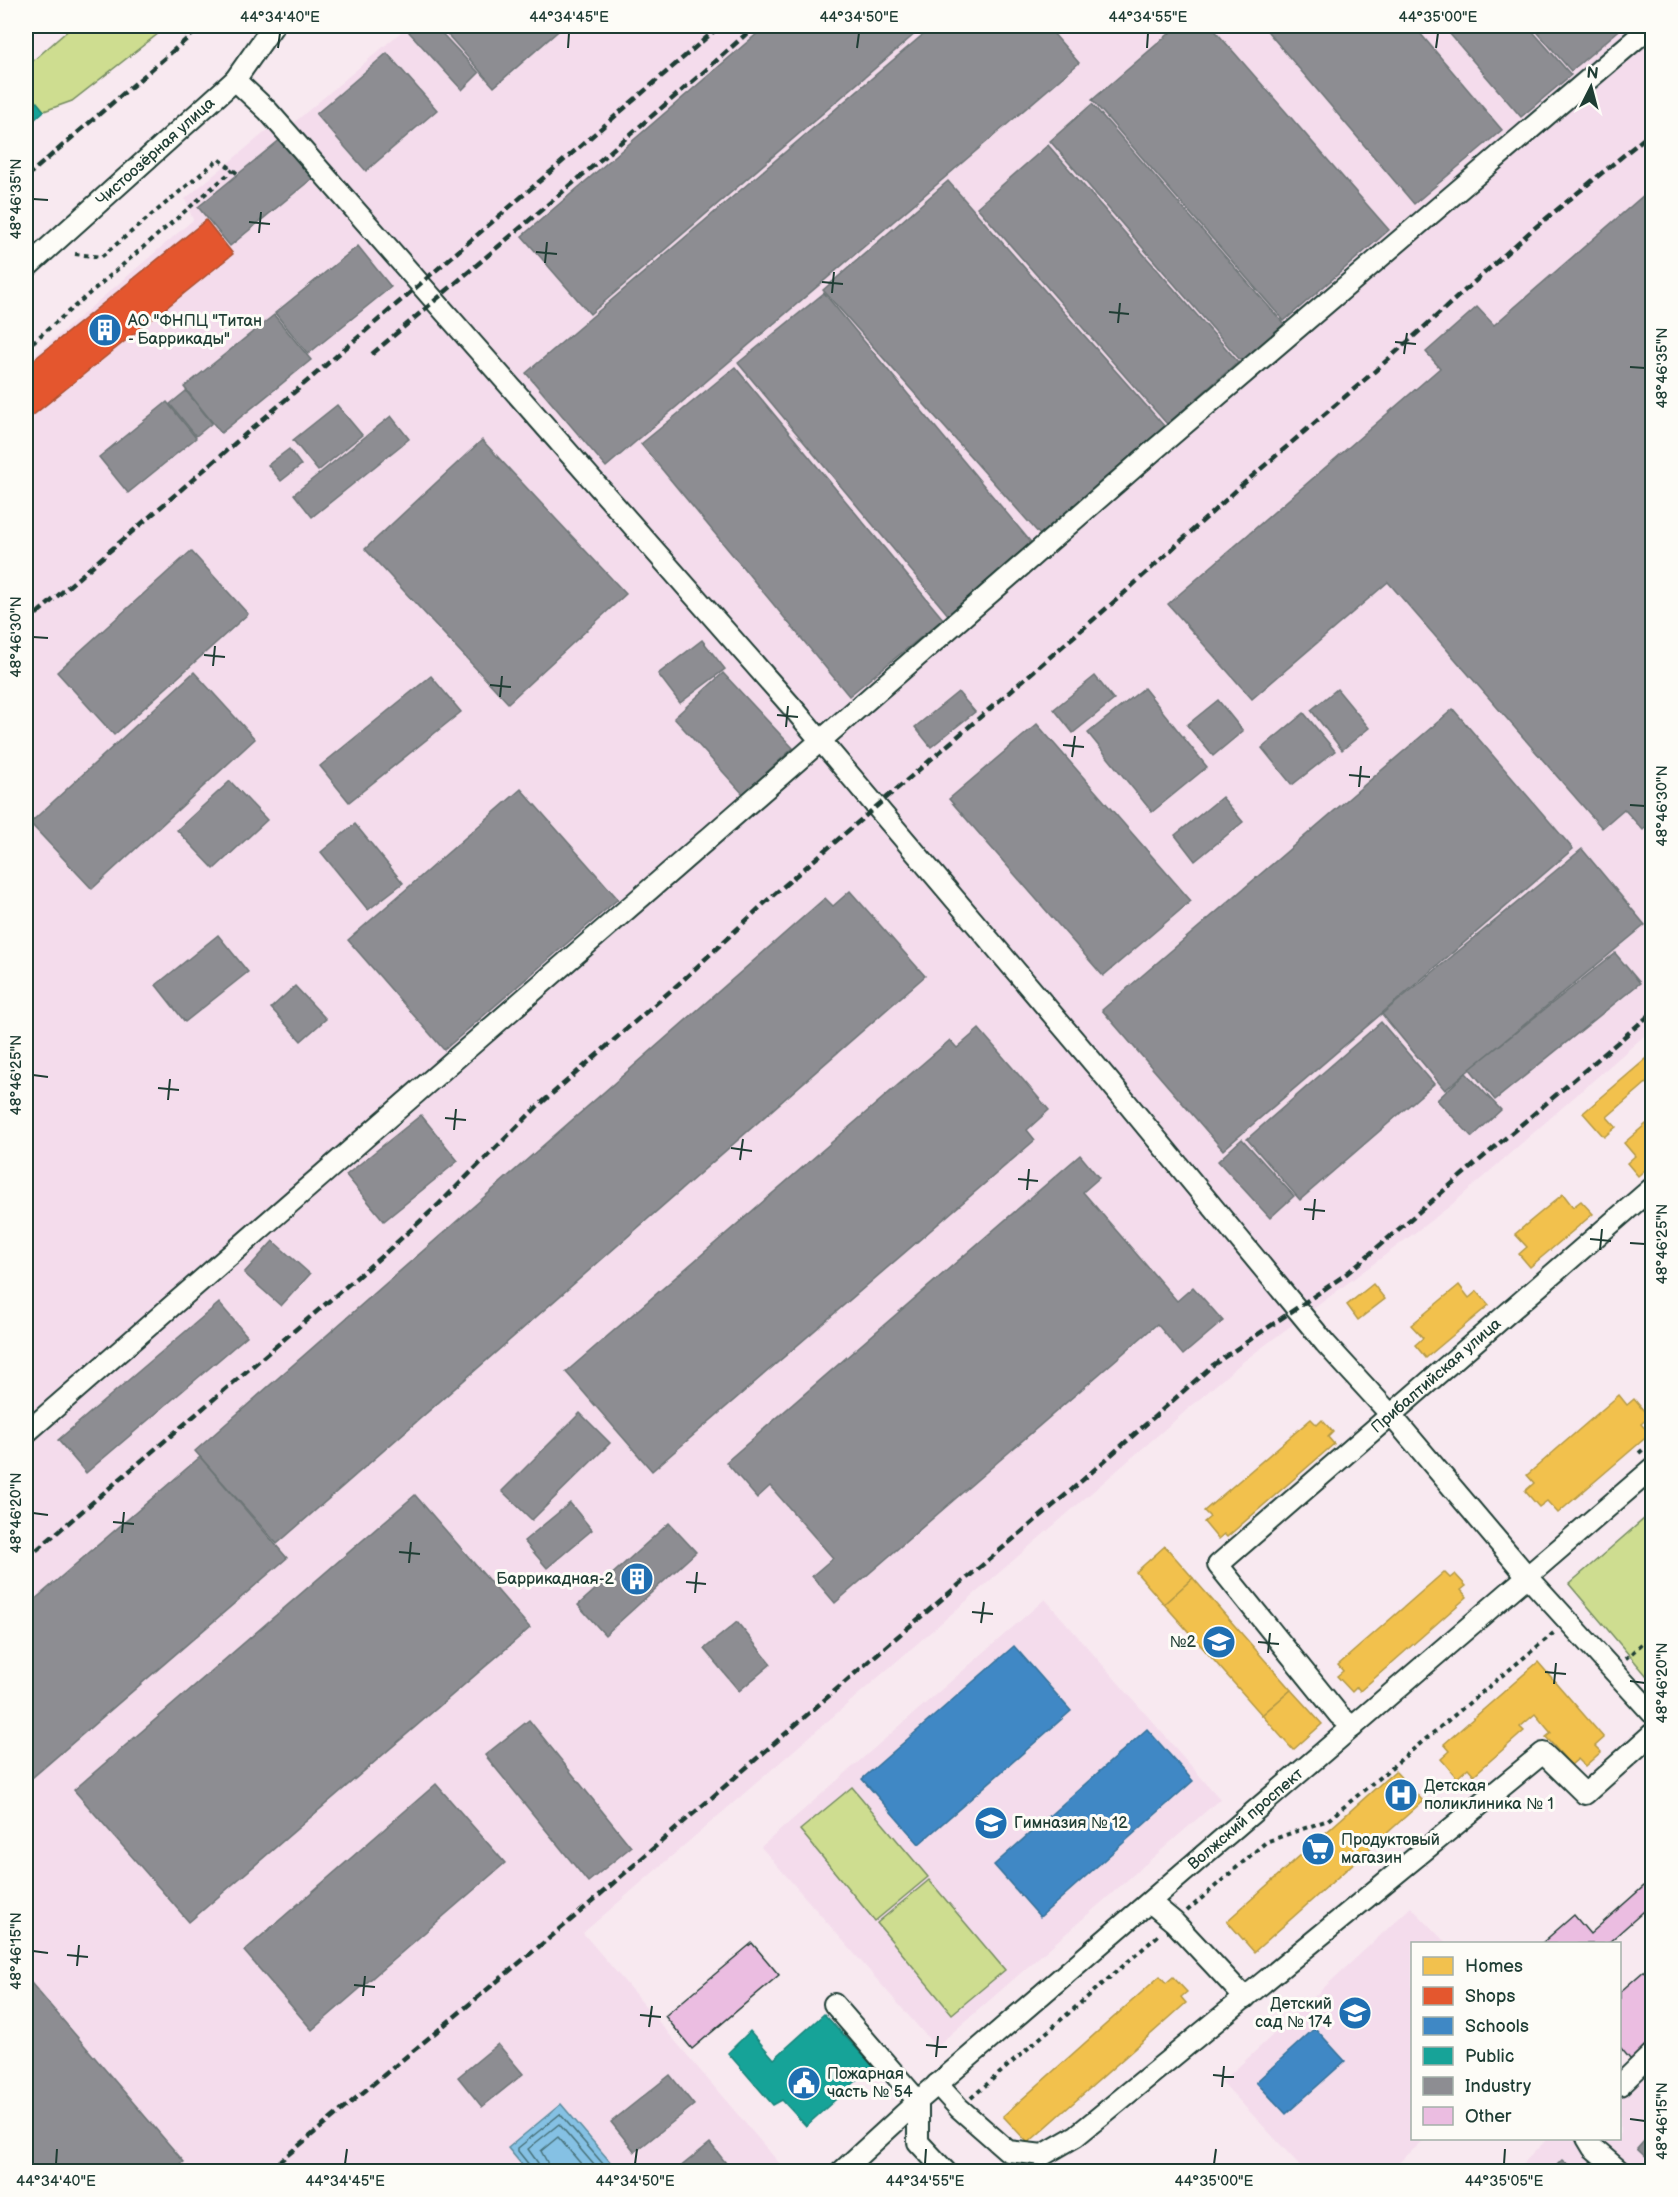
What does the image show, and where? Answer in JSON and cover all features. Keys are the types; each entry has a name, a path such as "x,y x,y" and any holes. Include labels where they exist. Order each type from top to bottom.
{"street":[{"name":"Чистоозёрная улица","path":"26,268 235,80 273,26"},
{"path":"26,1433 1153,451 1650,26"},
{"path":"235,80 268,111 821,741 1108,1080 1325,1343 1390,1415 1528,1577 1653,1713"},
{"name":"Прибалтийская улица","path":"1353,1727 1339,1715 1218,1565 1653,1188"},
{"name":"Волжский проспект","path":"840,2172 918,2100 1653,1469"},
{"path":"937,2085 959,2108 1008,2151 1043,2155 1076,2136 1543,1753 1585,1794 1653,1734"},
{"path":"1150,1902 1174,1922 1245,1998"},
{"path":"834,2004 918,2100 918,2142 946,2172"},
{"path":"1621,2084 1653,2054"},
{"path":"1588,2140 1593,2148 1621,2172"}],"path":[{"path":"75,254 100,257 219,159 237,174"},
{"path":"26,348 233,170"},
{"path":"26,217 36,229"},
{"path":"959,2108 1266,1842 1328,1820 1569,1620"},
{"path":"1613,1669 1653,1635"}],"shaded area":[{"path":"408,26 1652,26 1652,1029 1449,1207 1240,1364 583,1933 786,2171 26,2171 26,363 193,220 185,199 269,129 276,138"},
{"name":"Гимназия № 12","path":"1045,1599 1220,1799 936,2047 761,1847"},
{"name":"Детский сад № 174","path":"1411,1907 1445,1942 1411,1942 1411,2140 1424,2140 1390,2171 1305,2171 1222,2082"},
{"path":"1652,2064 1652,2171 1515,2172 1546,2140 1621,2140 1621,2094"}],"green space":[{"path":"73,26 168,26 72,101 44,111 26,89 26,67"},
{"path":"1652,1512 1652,1682 1569,1584"},
{"path":"852,1787 928,1877 875,1921 800,1830"},
{"path":"929,1880 1005,1970 952,2014 877,1923"}],"water":[{"path":"561,2104 618,2171 527,2171 508,2148"}],"building: Homes":[{"path":"1652,1054 1652,1078 1607,1117 1616,1127 1604,1137 1583,1113"},
{"path":"1652,1119 1652,1164 1638,1176 1627,1163 1635,1156 1624,1143"},
{"path":"1563,1194 1573,1207 1581,1201 1593,1214 1530,1267 1519,1254 1527,1247 1515,1234"},
{"path":"1373,1284 1385,1299 1358,1320 1347,1305"},
{"path":"1459,1285 1469,1298 1477,1291 1489,1305 1426,1358 1415,1345 1423,1338 1411,1325"},
{"path":"1619,1395 1627,1405 1634,1399 1649,1417 1641,1424 1650,1434 1558,1513 1547,1501 1539,1507 1525,1491 1534,1483 1527,1475"},
{"path":"1311,1419 1317,1425 1322,1420 1333,1432 1328,1437 1334,1444 1227,1537 1224,1534 1218,1539 1204,1522 1210,1517 1204,1511"},
{"path":"1165,1546 1193,1578 1164,1604 1136,1572"},
{"path":"1444,1572 1450,1578 1455,1574 1466,1586 1461,1590 1467,1597 1360,1691 1357,1687 1352,1692 1337,1676 1343,1671 1338,1665"},
{"path":"1193,1578 1291,1690 1262,1715 1164,1604"},
{"path":"1538,1662 1604,1738 1595,1746 1601,1752 1585,1766 1578,1759 1571,1765 1546,1737 1551,1733 1535,1714 1520,1727 1524,1731 1474,1775 1468,1768 1457,1778 1441,1759 1450,1751 1444,1744"},
{"path":"1291,1690 1322,1724 1293,1750 1262,1715"},
{"path":"1395,1771 1423,1801 1254,1952 1227,1921"},
{"path":"1160,1976 1166,1983 1173,1977 1187,1992 1181,1997 1186,2003 1028,2143 1003,2116"}],"building: Shops":[{"name":"АО \"ФНПЦ \"Титан - Баррикады\"","path":"206,220 233,254 26,421 26,366"}],"building: Schools":[{"path":"1014,1646 1071,1711 919,1844 862,1779"},
{"path":"1147,1729 1193,1781 1040,1917 994,1865"},
{"path":"1315,2028 1345,2061 1286,2114 1256,2082"}],"building: Public":[{"path":"28,91 44,111 26,127 26,92"},
{"name":"Пожарная часть № 54","path":"824,2014 873,2066 806,2126 782,2100 773,2105 728,2053 750,2031 774,2059"}],"building: Industry":[{"path":"416,26 435,26 479,73 462,90 409,32"},
{"path":"440,26 564,26 494,87"},
{"path":"766,26 924,26 590,314 522,236"},
{"path":"933,26 1047,26 1079,63 606,467 526,373"},
{"path":"1178,26 1211,26 1389,230 1284,321 1092,100"},
{"path":"1263,26 1414,26 1502,130 1414,204"},
{"path":"1443,26 1528,26 1571,75 1521,117"},
{"path":"1532,26 1624,26 1571,71"},
{"path":"387,53 437,110 366,171 316,114"},
{"path":"1092,104 1284,324 1241,361 1050,141"},
{"path":"282,138 314,177 230,246 198,207"},
{"path":"1048,145 1238,362 1167,424 977,207"},
{"path":"948,181 1165,427 1041,536 823,290"},
{"path":"1652,188 1652,821 1643,830 1624,809 1602,828 1388,582 1252,699 1168,604 1440,368 1426,352 1477,307 1494,325"},
{"path":"358,246 391,287 308,354 275,313"},
{"path":"824,293 1034,546 949,616 738,363"},
{"path":"274,315 311,360 221,433 184,387"},
{"path":"735,367 943,619 849,696 641,444"},
{"path":"186,391 212,423 196,436 170,404"},
{"path":"167,402 196,438 128,493 99,457"},
{"path":"337,405 362,435 318,471 293,440"},
{"path":"391,416 409,439 312,517 294,494"},
{"path":"482,440 626,594 508,703 365,549"},
{"path":"289,449 301,465 281,481 268,465"},
{"path":"191,551 248,614 114,735 57,672"},
{"path":"702,640 725,669 680,703 658,674"},
{"path":"194,672 255,739 92,889 30,823"},
{"path":"723,673 793,748 743,794 674,718"},
{"path":"431,676 461,712 349,802 320,766"},
{"path":"1095,676 1114,700 1073,733 1054,709"},
{"path":"1144,688 1207,767 1152,812 1088,733"},
{"path":"1337,689 1369,728 1342,750 1311,710"},
{"path":"958,692 975,712 931,747 915,727"},
{"path":"1218,700 1243,731 1213,756 1187,725"},
{"path":"1453,709 1573,849 1223,1150 1102,1010"},
{"path":"1304,713 1335,751 1292,785 1262,748"},
{"path":"1037,724 1191,901 1103,976 949,799"},
{"path":"230,781 267,820 214,869 177,830"},
{"path":"521,789 618,899 444,1050 348,940"},
{"path":"1222,797 1243,822 1195,861 1175,835"},
{"path":"355,824 403,883 368,910 321,852"},
{"path":"1582,849 1645,925 1445,1090 1382,1014"},
{"path":"850,891 925,976 277,1544 195,1451 825,898 833,906"},
{"path":"218,935 248,972 185,1022 156,985"},
{"path":"1615,953 1640,983 1495,1100 1470,1069"},
{"path":"295,986 326,1019 301,1041 271,1008"},
{"path":"1381,1022 1434,1084 1300,1200 1247,1139"},
{"path":"979,1029 1049,1110 1027,1130 1035,1140 652,1471 566,1372 950,1040 957,1048"},
{"path":"1466,1073 1501,1110 1472,1137 1437,1100"},
{"path":"421,1115 458,1161 384,1221 346,1175"},
{"path":"1242,1139 1294,1196 1270,1218 1218,1161"},
{"path":"1080,1155 1099,1178 1083,1192 1177,1301 1193,1287 1223,1321 1183,1355 1157,1324 835,1603 812,1576 833,1558 770,1486 757,1498 726,1462"},
{"path":"273,1241 310,1274 281,1306 244,1273"},
{"path":"219,1303 247,1336 86,1473 58,1440"},
{"path":"580,1413 610,1443 532,1520 502,1491"},
{"path":"200,1457 287,1558 26,1783 26,1607"},
{"path":"415,1495 530,1628 189,1922 74,1790"},
{"path":"570,1503 592,1530 547,1568 524,1541"},
{"name":"Баррикадная-2","path":"669,1523 696,1552 605,1635 578,1605"},
{"path":"737,1622 771,1664 739,1691 704,1649"},
{"path":"529,1720 631,1847 588,1882 485,1755"},
{"path":"436,1784 505,1863 312,2030 244,1951"},
{"path":"26,1977 184,2162 172,2172 26,2172"},
{"path":"498,2044 523,2074 482,2107 458,2077"},
{"path":"670,2075 694,2105 635,2152 611,2122"},
{"path":"1652,2132 1652,2163 1637,2149"},
{"path":"710,2143 733,2172 674,2172"},
{"path":"1562,2160 1576,2172 1550,2172"}],"building: Other":[{"path":"1652,1879 1652,1904 1609,1942 1543,1942 1574,1915 1590,1934"},
{"path":"752,1943 779,1975 692,2049 665,2016"},
{"path":"1652,1964 1652,2051 1635,2065 1621,2048 1621,1991"}],"railway":[{"path":"26,177 202,26"},
{"path":"26,623 720,26"},
{"path":"372,354 755,26"},
{"path":"26,1559 383,1255 438,1205 538,1106 683,980 770,898 1122,595 1242,485 1375,371 1531,231 1652,132"},
{"path":"267,2172 565,1925 891,1642 1068,1493 1213,1365 1345,1275 1652,1013"}],"place":[{"name":"АО \"ФНПЦ \"Титан - Баррикады\"","path":"105,330"},
{"name":"Баррикадная-2","path":"637,1579"},
{"name":"№2","path":"1219,1642"},
{"name":"Детская поликлиника № 1","path":"1401,1795"},
{"name":"Гимназия № 12","path":"991,1823"},
{"name":"Продуктовый магазин","path":"1318,1849"},
{"name":"Детский сад № 174","path":"1355,2013"},
{"name":"Пожарная часть № 54","path":"804,2083"}]}
